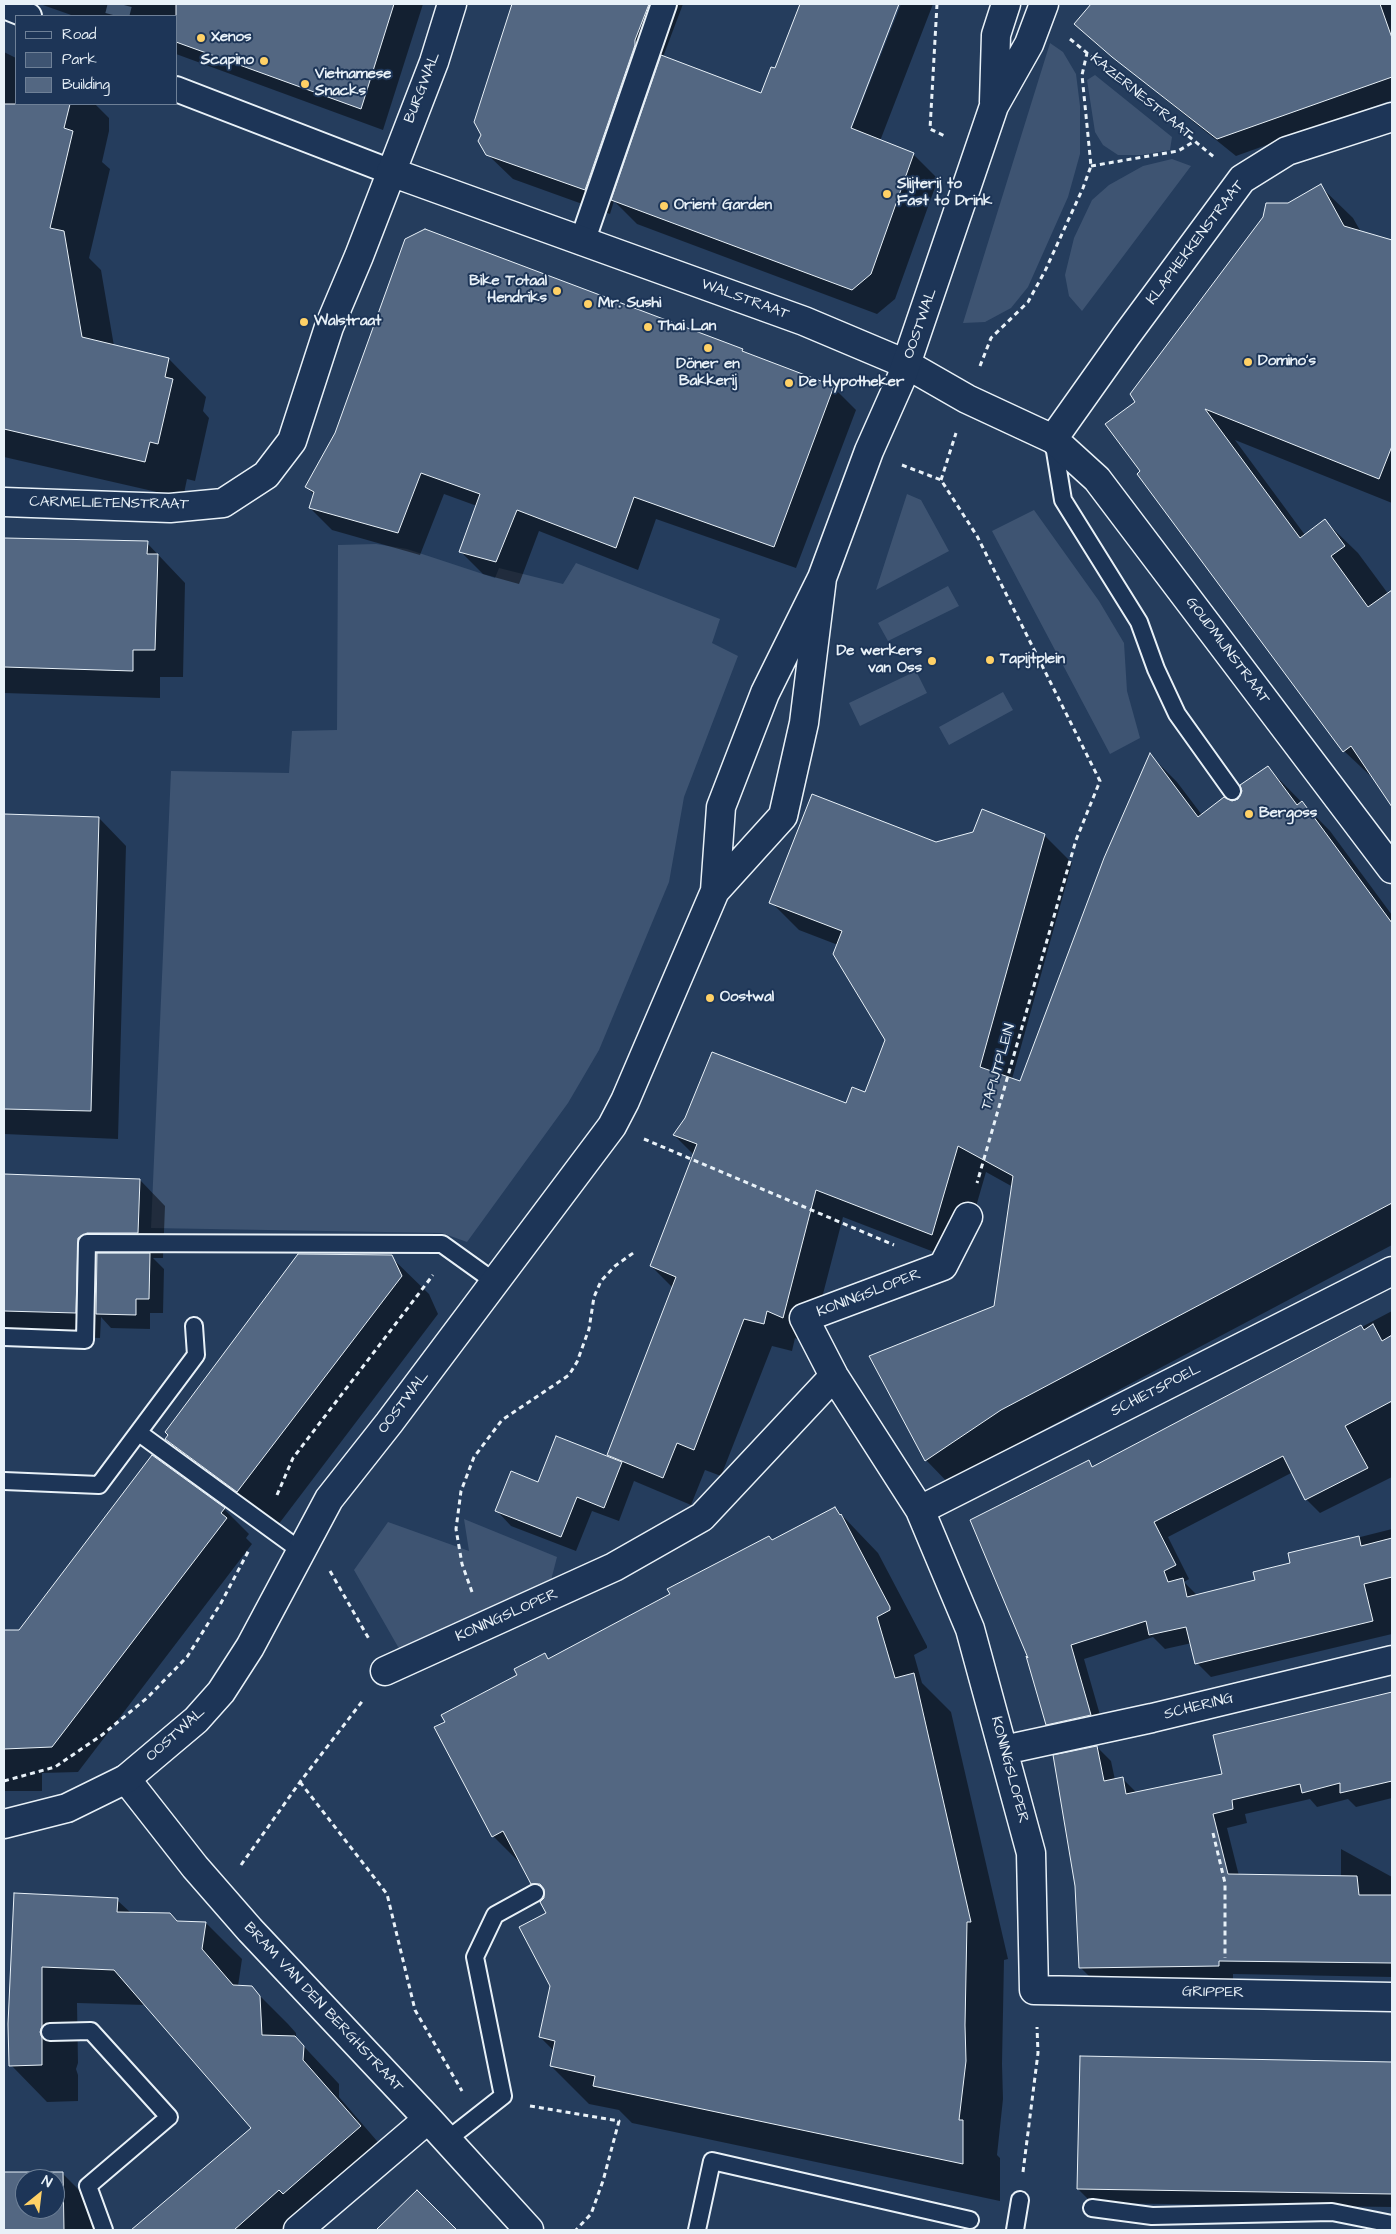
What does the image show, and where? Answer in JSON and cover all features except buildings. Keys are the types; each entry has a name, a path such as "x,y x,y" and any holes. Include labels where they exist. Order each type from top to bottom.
{"street":[{"name":"BURGWAL","path":"391,172 434,62 452,4"},
{"path":"582,242 664,4"},
{"name":"OOSTWAL","path":"994,106 996,36 1006,4"},
{"path":"4,6 26,15"},
{"name":"OOSTWAL","path":"716,891 721,806 765,693 822,578 869,451 906,364 994,106 1029,44 1042,10"},
{"name":"WALSTRAAT","path":"178,90 391,172 804,321 906,364"},
{"name":"KLAPHEKKENSTRAAT","path":"1053,439 1126,336 1242,179 1287,151 1392,117"},
{"name":"CARMELIETENSTRAAT","path":"4,502 170,508 222,503 266,475 292,441 329,327 391,172"},
{"path":"906,364 968,399 1053,439"},
{"name":"GOUDMIJNSTRAAT","path":"1053,439 1096,479 1392,869"},
{"name":"OOSTWAL","path":"4,1824 68,1808 126,1779 196,1720 221,1692 250,1647 329,1499 389,1423 612,1126 625,1101 716,891 783,816 804,723 822,578"},
{"path":"943,1266 968,1217"},
{"name":"KONINGSLOPER","path":"943,1266 804,1318 834,1376 920,1510 970,1630 1031,1853 1034,1990"},
{"name":"SCHIETSPOEL","path":"920,1510 1392,1271"},
{"name":"KONINGSLOPER","path":"386,1671 614,1567 702,1517 834,1376"},
{"name":"SCHERING","path":"1004,1750 1152,1718 1392,1660"},
{"name":"BRAM VAN DEN BERGHSTRAAT","path":"126,1779 220,1896 529,2230"},
{"name":"GRIPPER","path":"1034,1990 1392,1997"},
{"path":"298,2230 428,2119"}],"lane":[{"path":"1053,439 1064,500 1139,622 1156,669 1177,714 1232,792"},
{"path":"4,1336 85,1340 87,1243 442,1244 495,1282"},
{"path":"4,1481 99,1485 196,1355 194,1326"},
{"path":"139,1433 301,1551"},
{"path":"447,2140 503,2096 475,1957 495,1915 535,1893"},
{"path":"50,2032 92,2030 169,2117 88,2186 104,2230"},
{"path":"697,2230 712,2161 970,2220"},
{"path":"1015,2230 1020,2200"},
{"path":"1092,2208 1152,2216 1332,2212 1392,2224"}],"path":[{"path":"937,4 930,129 979,151"},
{"name":"KAZERNESTRAAT","path":"1042,10 1087,53 1242,179"},
{"path":"869,451 941,480 991,338 1028,302 1045,272 1091,166 1082,75 1087,53"},
{"path":"1091,166 1178,151 1195,141"},
{"name":"TAPIJTPLEIN","path":"941,480 977,536 1100,781 1076,840 968,1217"},
{"path":"612,1126 943,1266"},
{"path":"486,1626 462,1564 456,1529 461,1491 474,1456 502,1420 568,1375 577,1362 589,1329 594,1297 601,1281 615,1266 636,1251"},
{"path":"220,1896 300,1782 386,1671 332,1572 301,1551"},
{"path":"300,1782 387,1894 414,2010 476,2116"},
{"path":"1213,1833 1225,1882 1225,1994"},
{"path":"1020,2200 1038,2053 1034,1990"},
{"path":"503,2096 530,2106 619,2121 603,2181 591,2214 576,2230"}],"green space":[{"path":"1050,43 1063,52 1076,74 1080,106 1080,154 1068,197 1028,287 1011,308 985,322 963,323"},
{"path":"1095,75 1172,137 1170,150 1142,155 1118,155 1103,145 1095,132 1087,80"},
{"path":"1172,159 1191,166 1082,311 1069,296 1065,275 1074,238 1092,200 1109,185 1143,166"},
{"path":"907,494 921,500 949,551 876,590"},
{"path":"1034,510 1099,601 1124,643 1127,691 1140,738 1110,754 992,531"},
{"path":"376,544 407,549 495,578 499,568 563,584 576,563 720,619 712,643 738,656 684,797 669,882 599,1050 568,1103 467,1242 442,1233 151,1228 171,771 289,773 292,731 337,730 338,545"},
{"path":"948,586 959,606 888,641 878,623"},
{"path":"916,671 927,693 860,726 849,703"},
{"path":"1003,692 1013,710 949,745 939,727"},
{"path":"464,1519 557,1557 549,1588 401,1652 354,1570 388,1522 469,1551"}],"tunnel":[{"path":"117,15 120,4"}],"place":[{"name":"Xenos","path":"201,38"},
{"name":"Scapino","path":"264,61"},
{"name":"Vietnamese Snacks","path":"305,84"},
{"name":"Slijterij to Fast to Drink","path":"887,194"},
{"name":"Orient Garden","path":"664,206"},
{"name":"Bike Totaal Hendriks","path":"557,291"},
{"name":"Mr. Sushi","path":"588,304"},
{"name":"Walstraat","path":"304,322"},
{"name":"Thai Lan","path":"648,327"},
{"name":"Döner en Bakkerij","path":"708,348"},
{"name":"Domino's","path":"1248,362"},
{"name":"De Hypotheker","path":"789,383"},
{"name":"Tapijtplein","path":"990,660"},
{"name":"De werkers van Oss","path":"932,661"},
{"name":"Bergoss","path":"1249,814"},
{"name":"Oostwal","path":"710,998"}]}
